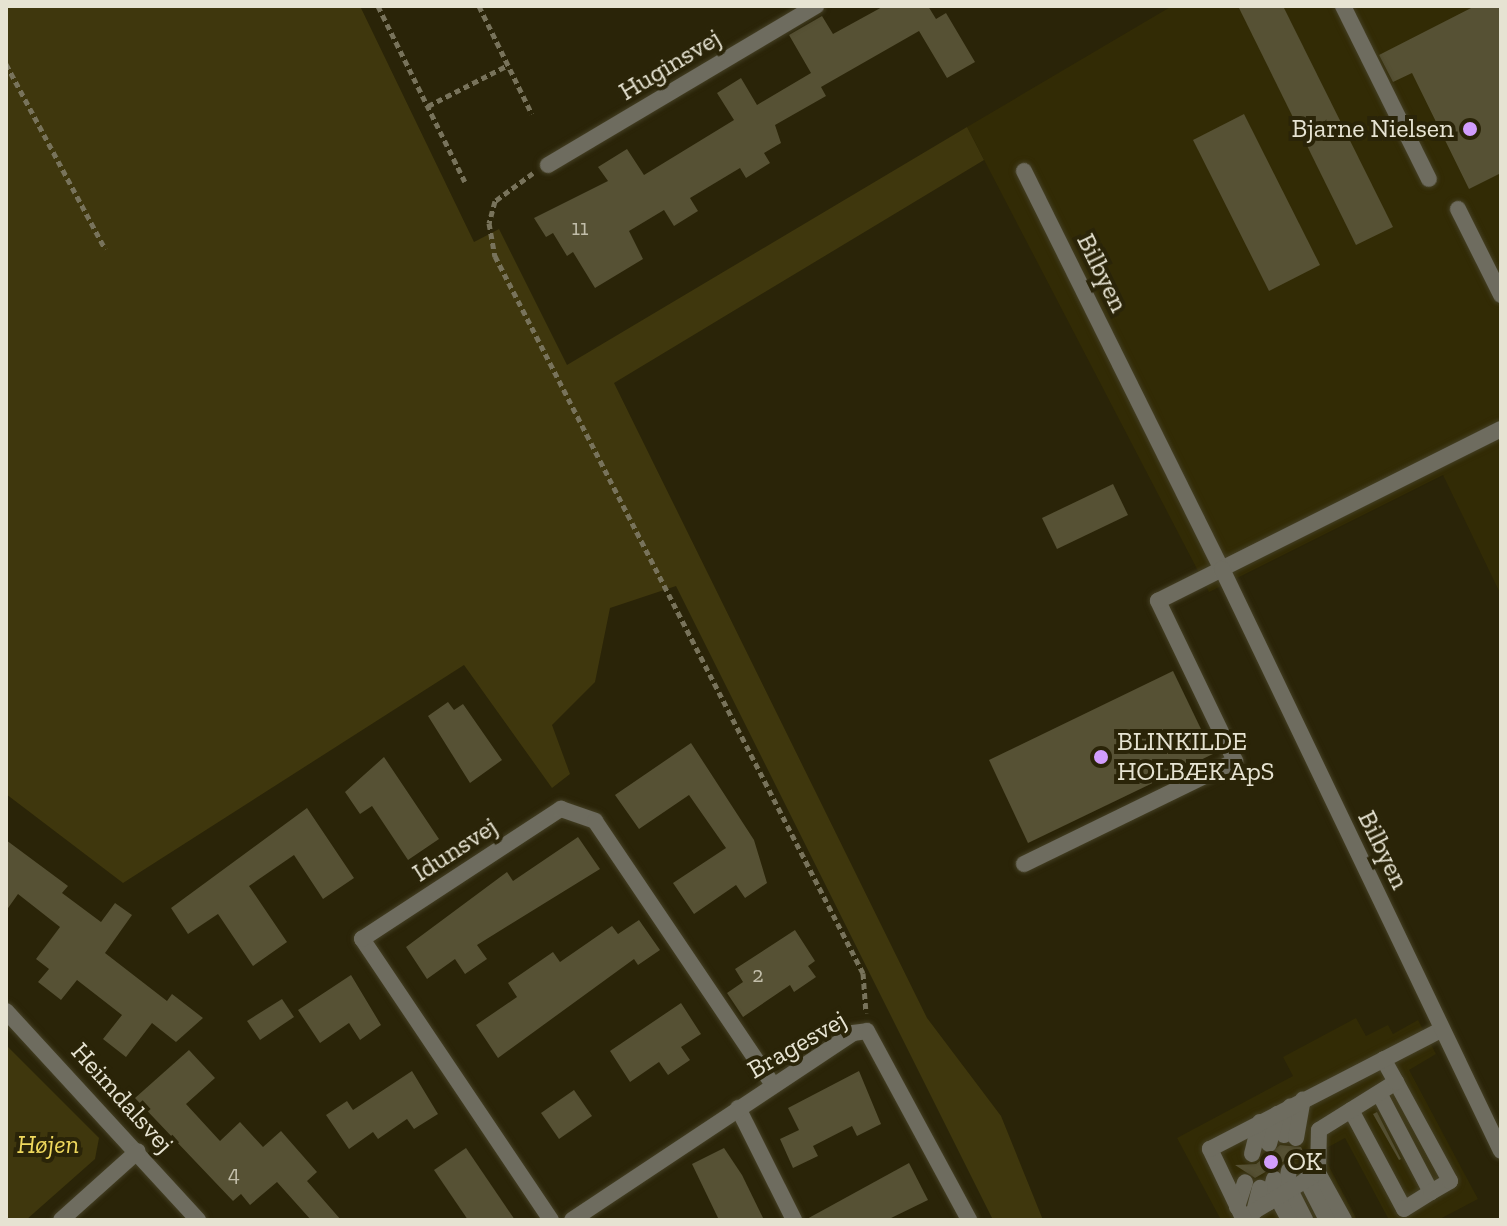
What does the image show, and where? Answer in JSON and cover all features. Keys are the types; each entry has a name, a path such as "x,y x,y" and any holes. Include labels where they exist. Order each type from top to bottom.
{"street":[{"name":"Huginsvej","path":"548,165 816,6"},
{"path":"1343,6 1429,179"},
{"name":"Bilbyen","path":"1024,171 1222,569 1501,1151"},
{"path":"1458,209 1501,295"},
{"path":"1024,864 1235,761 1158,601 1501,429"},
{"name":"Idunsvej","path":"551,1220 362,939 561,809 595,821 773,1085"},
{"name":"Heimdalsvej","path":"6,1011 138,1151 198,1220"},
{"path":"1289,1220 1262,1199 1210,1149 1442,1029"},
{"name":"Bragesvej","path":"572,1220 773,1085 867,1031 969,1220"},
{"path":"1351,1110 1404,1209 1450,1181 1383,1059"},
{"path":"1327,1220 1312,1176 1319,1130 1396,1082"},
{"path":"1379,1093 1431,1192"},
{"path":"1290,1107 1283,1139 1290,1107"},
{"path":"738,1108 794,1220"},
{"path":"1252,1154 1260,1122"},
{"path":"61,1220 138,1151"},
{"path":"1262,1199 1289,1170"},
{"path":"1262,1199 1312,1176"},
{"path":"1312,1176 1344,1220"},
{"path":"1262,1199 1305,1220"}],"path":[{"path":"378,6 465,182"},
{"path":"479,6 532,114"},
{"path":"6,64 105,249"},
{"path":"428,106 508,65"},
{"path":"548,165 495,201 489,223 495,256 863,973 867,1031"}],"shaded area":[{"path":"1172,6 1501,6 1501,595 1443,475 1209,592 967,127"},
{"path":"1356,1018 1366,1036 1388,1025 1393,1034 1418,1020 1436,1054 1409,1070 1478,1199 1438,1220 1389,1220 1345,1138 1321,1151 1357,1220 1221,1220 1177,1138 1293,1076 1283,1057"}],"green space":[{"path":"6,6 360,6 474,242 499,229 567,365 967,127 984,160 614,383 927,1018 1001,1116 1043,1220 993,1220 676,586 610,608 595,682 552,725 570,774 552,788 464,665 123,883 6,794"},
{"name":"Højen","path":"6,1045 99,1138 95,1159 26,1220 6,1220"}],"building":[{"path":"884,6 928,6 936,19 946,13 975,62 947,78 919,31 821,87 826,96 775,125 781,143 764,153 770,163 746,178 740,168 690,198 698,211 674,226 664,210 629,231 643,259 595,288 573,252 567,256 553,233 546,237 534,218 608,181 598,167 627,149 644,175 734,120 717,93 741,78 757,105 811,73 789,35 822,16 833,34"},
{"path":"1238,6 1283,6 1393,227 1356,245"},
{"name":"Bjarne Nielsen","path":"1475,6 1501,6 1501,173 1469,189 1412,73 1393,82 1379,55"},
{"path":"1244,114 1320,265 1269,291 1193,140"},
{"path":"1113,484 1128,515 1057,549 1042,518"},
{"name":"BLINKILDE HOLBÆK ApS","path":"1173,671 1213,754 1028,843 989,760"},
{"path":"448,702 454,710 463,704 502,760 470,783 428,716"},
{"path":"691,743 754,840 767,883 745,898 736,885 694,914 673,883 726,848 689,795 639,829 615,795"},
{"path":"384,757 439,839 408,860 372,806 360,814 345,792"},
{"path":"307,808 354,878 323,899 294,855 249,886 287,942 253,966 218,914 188,934 171,908"},
{"path":"578,837 600,869 477,945 487,959 465,974 455,959 427,979 406,947 507,872 513,881"},
{"path":"6,840 68,886 62,893 101,922 115,903 132,915 105,953 167,1001 172,994 203,1018 176,1042 152,1023 126,1057 103,1039 122,1015 77,980 61,1000 38,982 49,969 36,959 60,927 18,894 6,911"},
{"path":"639,920 660,950 638,965 634,959 498,1058 476,1025 517,997 508,983 553,952 560,962 612,926 618,934"},
{"path":"795,930 815,961 808,966 816,977 794,992 790,985 743,1017 727,993 743,982 735,969"},
{"path":"351,975 381,1025 360,1040 349,1023 320,1043 298,1010"},
{"path":"282,999 294,1017 260,1040 247,1021"},
{"path":"681,1003 701,1034 681,1047 690,1060 668,1075 659,1062 630,1082 610,1051"},
{"path":"189,1050 215,1078 186,1104 220,1141 240,1122 263,1147 281,1131 317,1172 307,1181 341,1220 311,1220 277,1182 250,1205 241,1194 233,1201 135,1098"},
{"path":"412,1071 438,1114 414,1129 407,1119 378,1139 373,1132 349,1149 326,1115 347,1101 353,1110"},
{"path":"859,1071 881,1124 857,1136 852,1126 813,1146 818,1156 793,1168 780,1139 799,1130 788,1108"},
{"path":"574,1090 592,1116 559,1139 541,1113"},
{"path":"1377,1112 1401,1159 1399,1160 1373,1114"},
{"path":"1280,1145 1301,1147 1307,1159 1286,1160 1255,1178 1235,1165 1256,1164"},
{"path":"466,1148 515,1220 468,1220 434,1170"},
{"path":"724,1148 742,1175 764,1220 719,1220 692,1164"},
{"path":"909,1163 928,1200 887,1220 805,1220"}],"place":[{"name":"Bjarne Nielsen","path":"1470,129"},
{"name":"BLINKILDE HOLBÆK ApS","path":"1101,757"},
{"name":"OK","path":"1271,1162"}]}
